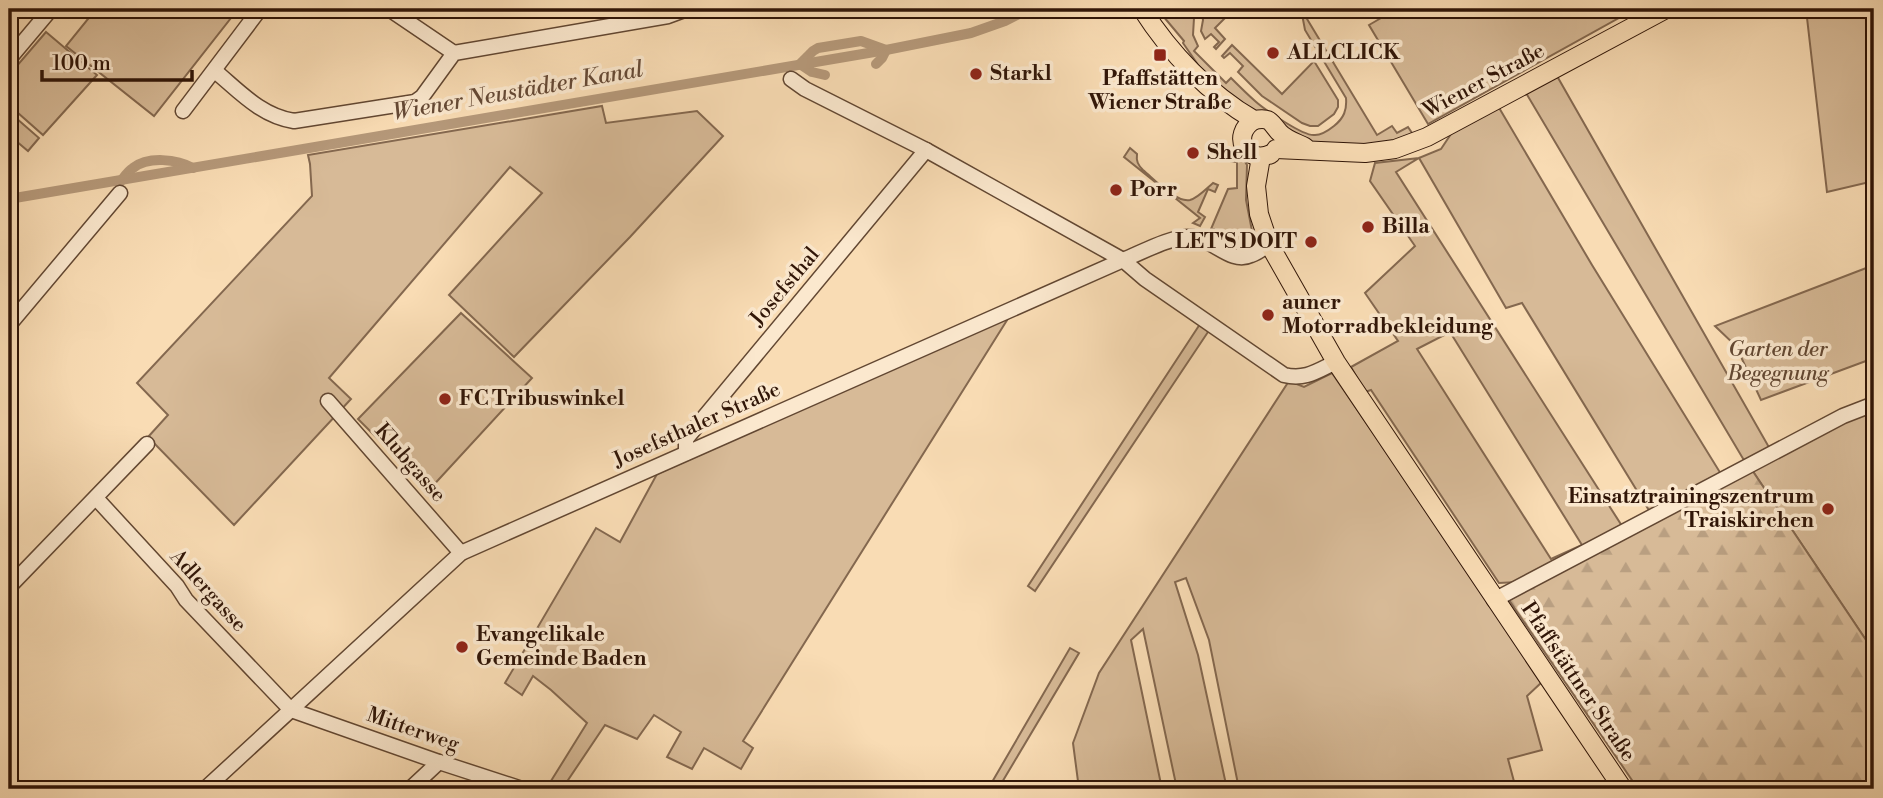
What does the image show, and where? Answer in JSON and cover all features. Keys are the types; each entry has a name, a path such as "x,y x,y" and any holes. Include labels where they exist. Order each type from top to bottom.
{"main road":[{"name":"Wiener Straße","path":"1142,9 1168,45 1249,125"},
{"name":"Wiener Straße","path":"1272,146 1272,123 1260,119 1249,125 1243,144 1247,151 1254,155 1272,146 1365,153 1395,149 1427,138 1666,9"},
{"name":"Pfaffstättner Straße","path":"1272,146 1256,186 1259,214 1269,244 1336,362 1623,789"}],"street":[{"path":"9,60 51,9"},
{"path":"183,111 260,9"},
{"path":"389,9 454,53"},
{"path":"215,71 266,112 294,121 415,102 422,97 454,53 687,9"},
{"path":"791,79 805,89 926,150 1123,260 1145,279 1284,375 1297,378 1336,362"},
{"name":"Josefsthal","path":"686,453 686,439 926,150"},
{"path":"9,326 120,193"},
{"name":"Josefsthaler Straße","path":"205,789 461,553 1123,260 1174,240 1190,237 1201,239 1239,258 1250,256 1269,244"},
{"name":"Klubgasse","path":"328,401 461,553"},
{"path":"1494,600 1843,416 1874,404"},
{"path":"9,587 147,444"},
{"name":"Adlergasse","path":"96,498 177,586 186,600 291,710"},
{"name":"Mitterweg","path":"291,710 522,789"},
{"path":"410,789 439,762"},
{"path":"9,781 16,789"}],"green space":[{"path":"96,9 238,9 154,116 66,46"},
{"path":"1170,9 1190,9 1194,18 1193,35 1198,46 1194,51 1226,83 1231,78 1275,116 1302,132 1318,135 1328,131 1340,120 1345,110 1346,98 1305,30 1301,9 1377,135 1392,126 1397,133 1408,127 1412,133 1409,137 1377,145 1327,145 1307,141 1251,111 1203,72 1184,41 1163,16"},
{"path":"1201,9 1224,9 1229,14 1215,28 1225,39 1216,49 1214,47 1219,42 1211,34 1205,39 1201,31"},
{"path":"1385,9 1635,9 1428,124 1369,25 1388,14"},
{"path":"1806,9 1872,9 1874,181 1827,192"},
{"path":"46,32 97,75 43,135 9,105 9,75"},
{"path":"1232,45 1282,94 1314,61 1338,100 1334,114 1318,126 1310,126 1262,96 1238,72 1243,66 1230,53 1224,58 1222,56"},
{"path":"1557,76 1770,449 1745,462 1526,93"},
{"path":"602,106 606,123 697,111 723,136 514,357 449,295 542,193 510,167 329,378 351,399 234,525 148,437 168,415 137,383 312,196 308,155"},
{"path":"1498,106 1721,474 1650,512 1522,303 1506,308 1419,158 1441,149 1453,131"},
{"path":"16,118 39,138 28,151 9,135 9,127"},
{"path":"1130,148 1137,154 1138,163 1143,170 1164,189 1124,157"},
{"path":"1230,157 1244,160 1247,165 1246,200 1253,236 1236,247 1217,236 1214,229 1211,229 1228,189 1237,188 1237,162 1222,160"},
{"path":"1419,158 1396,172 1622,526 1518,582 1499,583 1371,390 1365,392 1351,367 1398,341 1365,293 1415,246 1370,181 1375,163","holes":["1450,332 1582,545 1551,559 1417,349"]},
{"path":"1213,183 1218,185 1215,192 1208,189 1198,212 1205,217 1200,226 1193,223 1200,218 1165,190 1178,198 1190,200"},
{"name":"Garten der Begegnung","path":"1874,265 1874,358 1761,400 1736,346 1715,326"},
{"name":"FC Tribuswinkel","path":"461,313 532,378 429,490 358,419"},
{"path":"1009,317 743,741 753,748 741,769 704,748 692,769 667,757 681,732 654,715 637,739 605,725 562,789 546,789 587,723 533,676 522,695 505,683 596,528 620,542 657,474"},
{"path":"1202,321 1210,329 1035,591 1028,586"},
{"path":"1332,373 1543,681 1527,696 1542,750 1508,759 1516,789 1239,789 1209,640 1186,578 1175,582 1198,655 1227,789 1177,789 1143,629 1131,640 1162,789 1079,789 1073,743 1099,673 1289,381 1304,387"},
{"path":"1874,410 1874,652 1752,470 1853,417"},
{"path":"1752,470 1874,652 1874,789 1638,789 1509,600"},
{"path":"1070,648 1079,653 998,789 988,789"}],"waterway":[{"name":"Wiener Neustädter Kanal","path":"9,199 886,50 971,33 1029,9"},
{"path":"825,75 812,72 800,64 818,48 861,41 886,50 876,64"},
{"path":"121,181 131,169 154,160 171,161 193,168"}],"place":[{"name":"ALLCLICK","path":"1273,53"},
{"name":"Pfaffstätten Wiener Straße","path":"1160,55"},
{"name":"Starkl","path":"976,74"},
{"name":"Shell","path":"1193,153"},
{"name":"Porr","path":"1116,190"},
{"name":"Billa","path":"1368,227"},
{"name":"LET'S DOIT","path":"1311,242"},
{"name":"auner Motorradbekleidung","path":"1268,315"},
{"name":"FC Tribuswinkel","path":"445,399"},
{"name":"Einsatztrainingszentrum Traiskirchen","path":"1828,509"},
{"name":"Evangelikale Gemeinde Baden","path":"462,647"}]}
